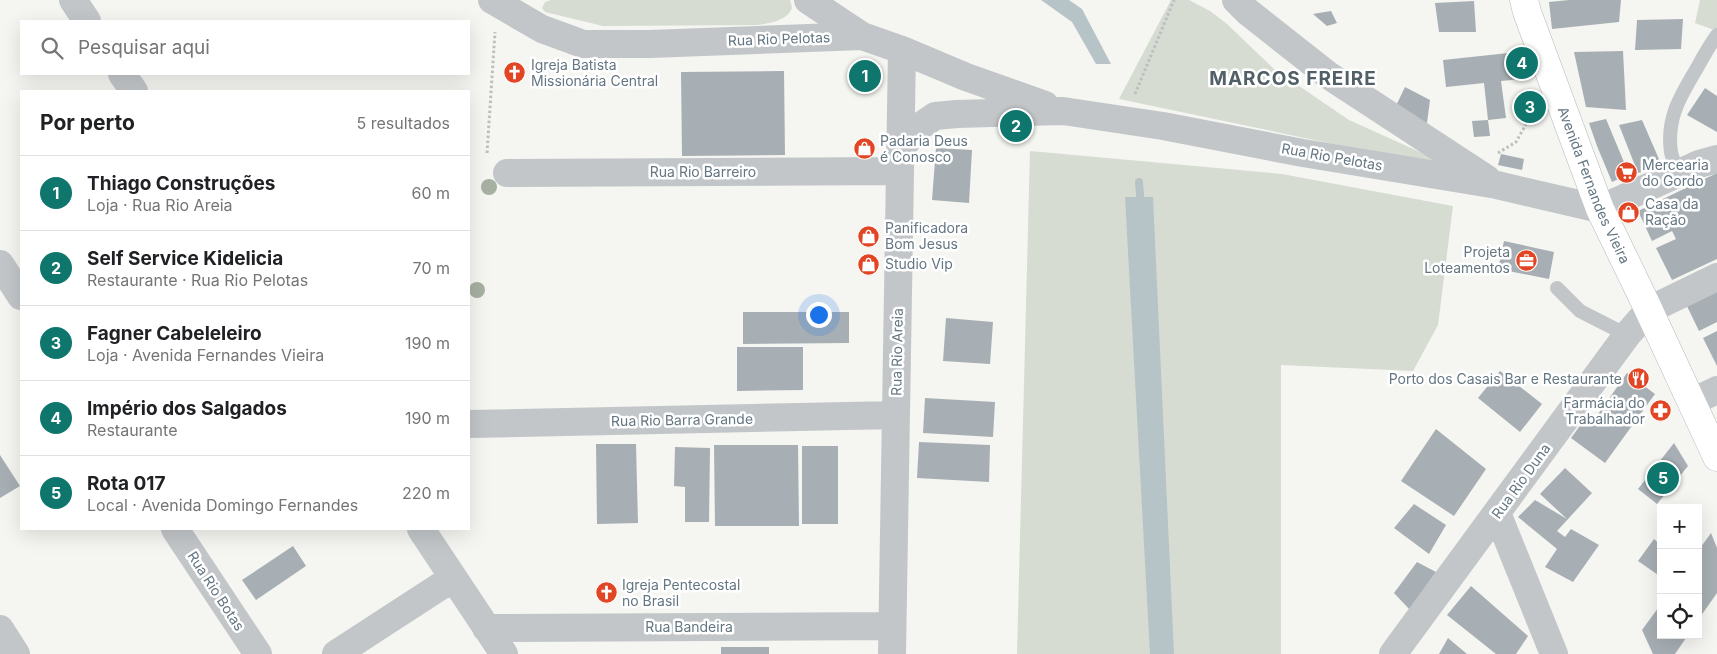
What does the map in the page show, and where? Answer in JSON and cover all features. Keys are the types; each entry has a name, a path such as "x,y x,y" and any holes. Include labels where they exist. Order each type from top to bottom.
{"main road":[{"name":"Avenida Fernandes Vieira","path":"1524,0 1600,210 1717,457"}],"street":[{"path":"73,0 86,20"},
{"path":"808,0 862,36"},
{"path":"1236,0 1248,12 1328,75 1497,185"},
{"name":"Rua Rio Pelotas","path":"499,1 542,29 583,44 650,44 862,36 902,50 966,77 1062,111"},
{"name":"Rua Rio Areia","path":"892,654 902,50"},
{"path":"123,75 133,90"},
{"name":"Rua Rio Pelotas","path":"900,160 919,127 935,116 1062,111 1163,126 1303,153 1497,185 1600,210"},
{"path":"1600,210 1699,164 1717,159"},
{"name":"Rua Rio Barreiro","path":"507,173 900,160"},
{"path":"0,264 20,294"},
{"path":"1649,310 1717,277"},
{"name":"Rua Rio Duna","path":"1393,654 1627,336 1649,310"},
{"path":"1692,402 1717,390"},
{"name":"Rua Rio Barra Grande","path":"470,424 896,415"},
{"path":"1497,513 1554,654"},
{"name":"Rua Rio Botas","path":"176,530 258,654"},
{"path":"422,530 504,654"},
{"path":"336,654 453,578"},
{"name":"Rua Bandeira","path":"486,628 892,626"},
{"path":"0,630 16,654"}],"lane":[{"path":"1679,173 1671,153 1671,137 1678,100 1717,35"},
{"path":"1558,288 1580,311 1627,336"}],"path":[{"path":"1124,120 1174,0"},
{"path":"499,1 486,169 492,175 507,173"},
{"path":"1492,155 1516,142 1530,119 1534,115 1542,113"}],"shaded area":[{"path":"551,0 790,0 792,8 782,19 758,25 603,26 545,12 542,8 545,2"},
{"path":"1041,0 1069,0 1082,9 1111,64 1096,64 1072,22"},
{"path":"1171,0 1189,0 1210,11 1227,24 1274,69 1349,120 1462,171 1119,99"},
{"path":"1700,0 1717,0 1717,31 1695,23"},
{"path":"1030,151 1282,174 1453,206 1438,325 1413,371 1281,365 1281,654 1017,654"},
{"path":"1125,197 1153,197 1174,654 1150,654"}],"building":[{"path":"1621,0 1619,22 1552,29 1549,2"},
{"path":"1474,1 1476,32 1439,32 1435,3"},
{"path":"1331,11 1337,23 1327,26 1313,14"},
{"path":"1683,19 1681,49 1635,50 1637,20"},
{"path":"1623,51 1626,110 1586,107 1574,52"},
{"path":"1518,52 1521,79 1501,81 1506,118 1488,120 1484,83 1446,87 1443,60"},
{"path":"784,71 785,155 682,156 681,72"},
{"path":"1405,87 1430,100 1427,123 1394,110"},
{"path":"1705,88 1717,96 1717,132 1687,115"},
{"path":"1606,119 1629,174 1612,182 1589,123"},
{"path":"1488,120 1490,136 1474,137 1472,121"},
{"path":"1642,120 1662,166 1638,173 1619,125"},
{"path":"936,148 972,150 969,203 932,200"},
{"path":"1501,154 1524,159 1522,170 1498,165"},
{"path":"1717,173 1717,259 1672,280 1656,248 1676,239 1672,231 1652,241 1638,211"},
{"name":"Projeta Loteamentos","path":"1504,241 1554,252 1549,279 1498,269"},
{"path":"1717,285 1717,322 1699,331 1684,300"},
{"path":"743,312 849,312 849,343 743,344"},
{"path":"946,318 993,322 990,364 943,361"},
{"path":"1717,331 1717,366 1703,338"},
{"path":"737,347 803,347 803,390 737,391"},
{"path":"1500,371 1542,404 1520,432 1478,398"},
{"path":"1627,373 1655,394 1605,463 1571,438 1590,412 1596,417"},
{"path":"925,398 995,402 993,437 923,433"},
{"path":"1436,429 1486,469 1454,516 1401,481"},
{"path":"919,442 990,445 989,482 917,478"},
{"path":"1674,443 1688,466 1657,504 1638,489"},
{"path":"596,444 636,444 638,523 597,524"},
{"path":"714,445 798,445 799,526 715,526"},
{"path":"802,446 838,446 838,524 802,524"},
{"path":"675,447 710,448 709,522 685,522 685,487 674,486"},
{"path":"0,455 20,486 0,498"},
{"path":"1565,468 1592,493 1557,531 1565,537 1571,529 1599,545 1573,582 1545,567 1557,549 1518,517 1535,500 1567,519 1540,494"},
{"path":"1414,504 1446,525 1429,554 1394,528"},
{"path":"1711,533 1717,548 1717,593 1702,614 1702,549 1702,545"},
{"path":"1654,539 1657,542 1657,574 1638,561"},
{"path":"293,546 306,566 256,600 242,580"},
{"path":"1417,562 1436,572 1410,610 1394,593"},
{"path":"1471,586 1528,636 1516,654 1496,654 1447,615"},
{"path":"1657,609 1657,639 1685,639 1675,654 1653,654 1642,630"},
{"path":"1448,638 1467,654 1439,654"},
{"path":"721,647 769,647 769,654 721,654"}],"waterway":[{"path":"1139,182 1141,207"}],"place":[{"name":"Império dos Salgados","path":"1522,63"},
{"name":"Igreja Batista Missionária Central","path":"515,73"},
{"name":"Thiago Construções","path":"865,76"},
{"name":"Fagner Cabeleleiro","path":"1530,107"},
{"name":"Self Service Kidelicia","path":"1016,126"},
{"name":"Padaria Deus é Conosco","path":"864,149"},
{"name":"Mercearia do Gordo","path":"1626,173"},
{"name":"Casa da Ração","path":"1629,212"},
{"name":"Panificadora Bom Jesus","path":"869,236"},
{"name":"Projeta Loteamentos","path":"1526,260"},
{"name":"Studio Vip","path":"869,264"},
{"name":"Porto dos Casais Bar e Restaurante","path":"1638,379"},
{"name":"Farmácia do Trabalhador","path":"1661,411"},
{"name":"Rota 017","path":"1663,478"},
{"name":"Igreja Pentecostal no Brasil","path":"606,593"}],"district":[{"name":"MARCOS FREIRE","path":"1293,78"}]}
